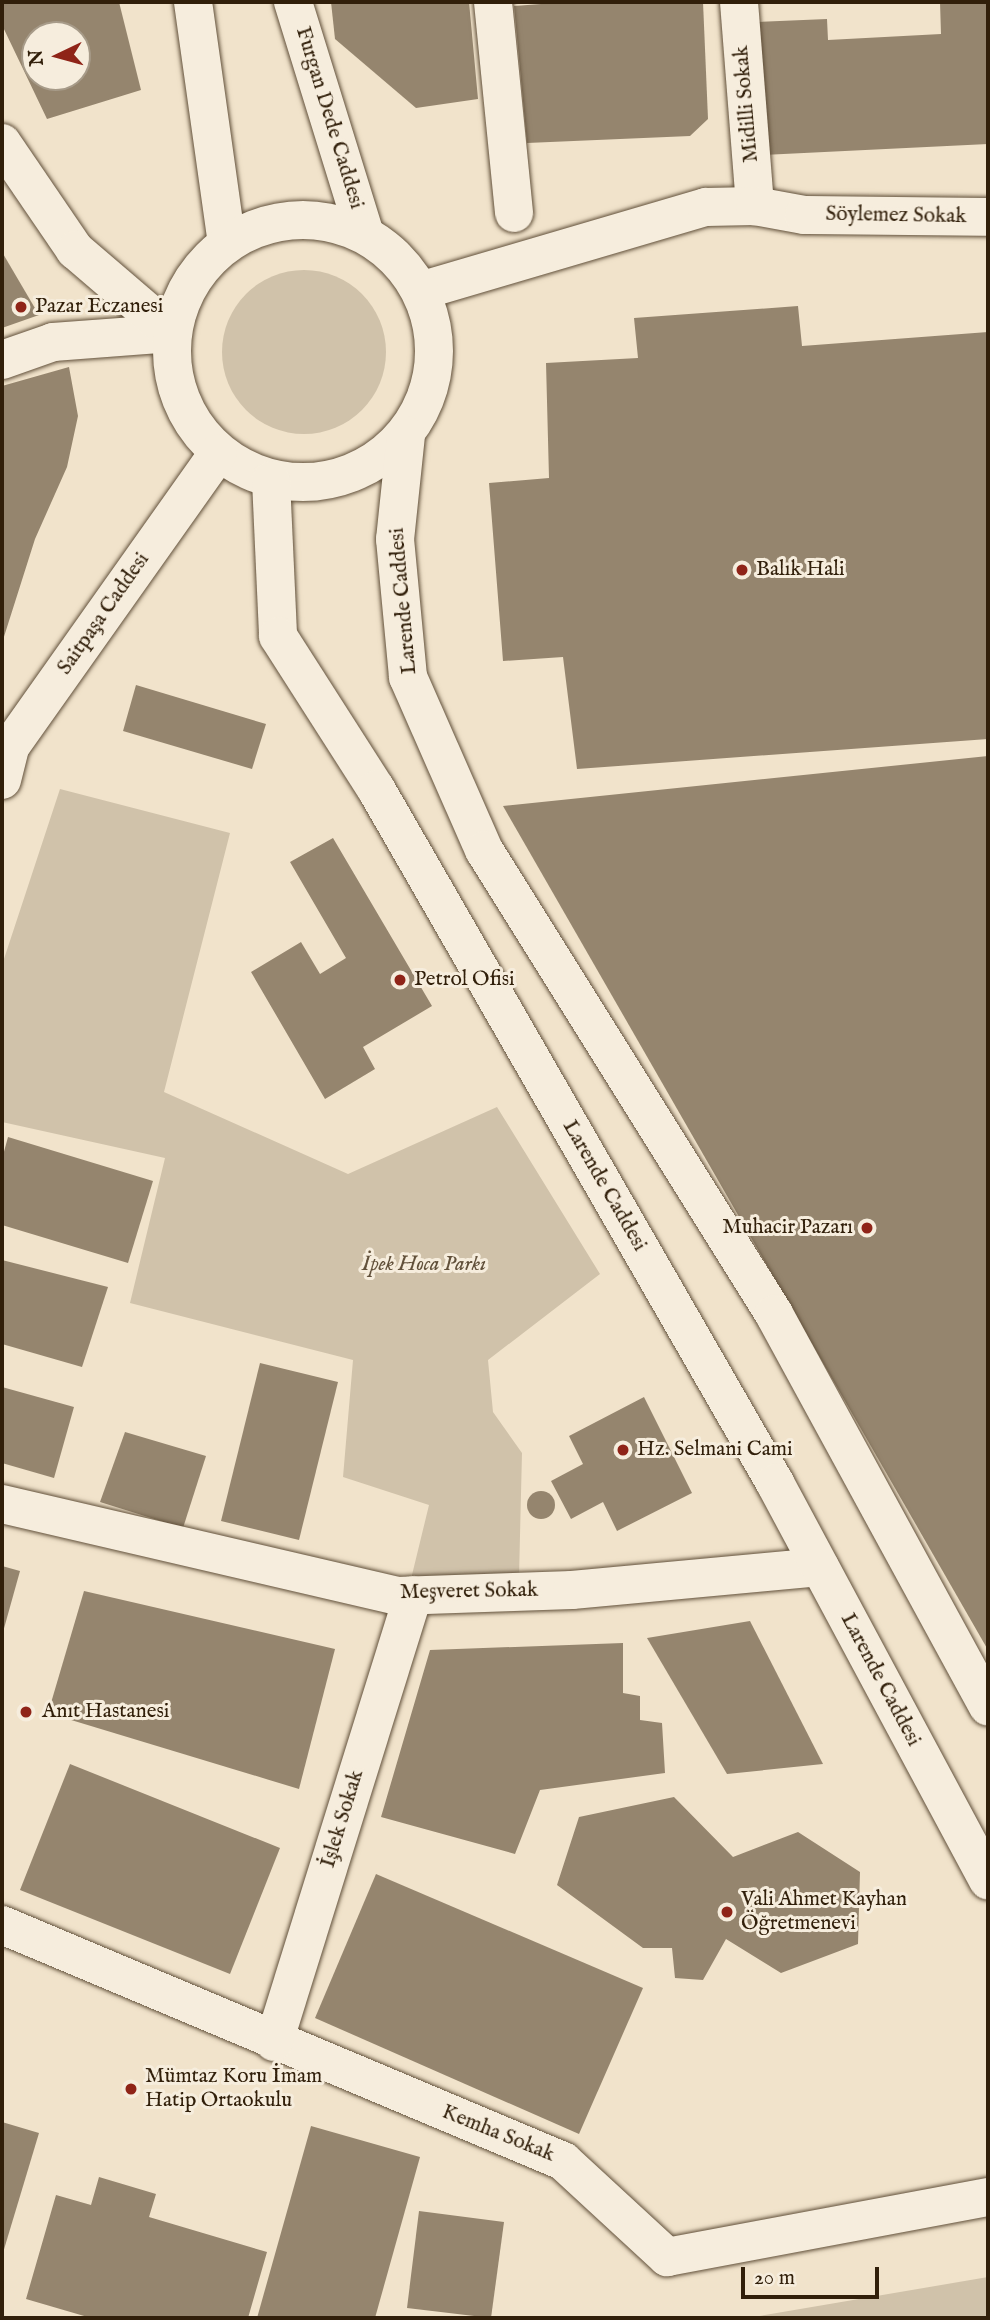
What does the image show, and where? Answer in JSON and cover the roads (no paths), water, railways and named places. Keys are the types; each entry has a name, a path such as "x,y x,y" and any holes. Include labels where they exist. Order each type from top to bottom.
{"main road":[{"path":"193,2 227,243"},
{"name":"Furgan Dede Caddesi","path":"293,2 365,234"},
{"path":"493,2 514,213"},
{"name":"Midilli Sokak","path":"739,2 755,206"},
{"path":"2,143 75,250 172,333"},
{"name":"Söylemez Sokak","path":"420,290 706,207 755,206 804,215 988,218"},
{"path":"287,219 327,221 365,234 396,258 420,290 432,327 434,365 424,402 406,435 378,460 345,477 309,483 271,480 218,453 179,399 172,333 182,298 201,267 227,243 287,219"},
{"path":"2,360 53,342 172,333"},
{"name":"Larende Caddesi","path":"406,435 395,539 408,677 484,850 774,1314 988,1707"},
{"name":"Saitpaşa Caddesi","path":"4,759 218,453"},
{"name":"Larende Caddesi","path":"271,480 278,636 376,789 820,1567 988,1881"},
{"name":"Meşveret Sokak","path":"2,1504 397,1596 572,1590 820,1567"},
{"name":"İşlek Sokak","path":"274,2042 413,1595"},
{"name":"Kemha Sokak","path":"2,1925 274,2042 563,2161 667,2257 988,2197"}],"place":[{"name":"Pazar Eczanesi","path":"21,307"},
{"name":"Balık Hali","path":"742,570"},
{"name":"Petrol Ofisi","path":"400,980"},
{"name":"Muhacir Pazarı","path":"867,1228"},
{"name":"Hz. Selmani Cami","path":"623,1450"},
{"name":"Anıt Hastanesi","path":"26,1712"},
{"name":"Vali Ahmet Kayhan Öğretmenevi","path":"727,1912"},
{"name":"Mümtaz Koru İmam Hatip Ortaokulu","path":"131,2089"}],"park label":[{"name":"İpek Hoca Parkı","path":"424,1265"}]}
